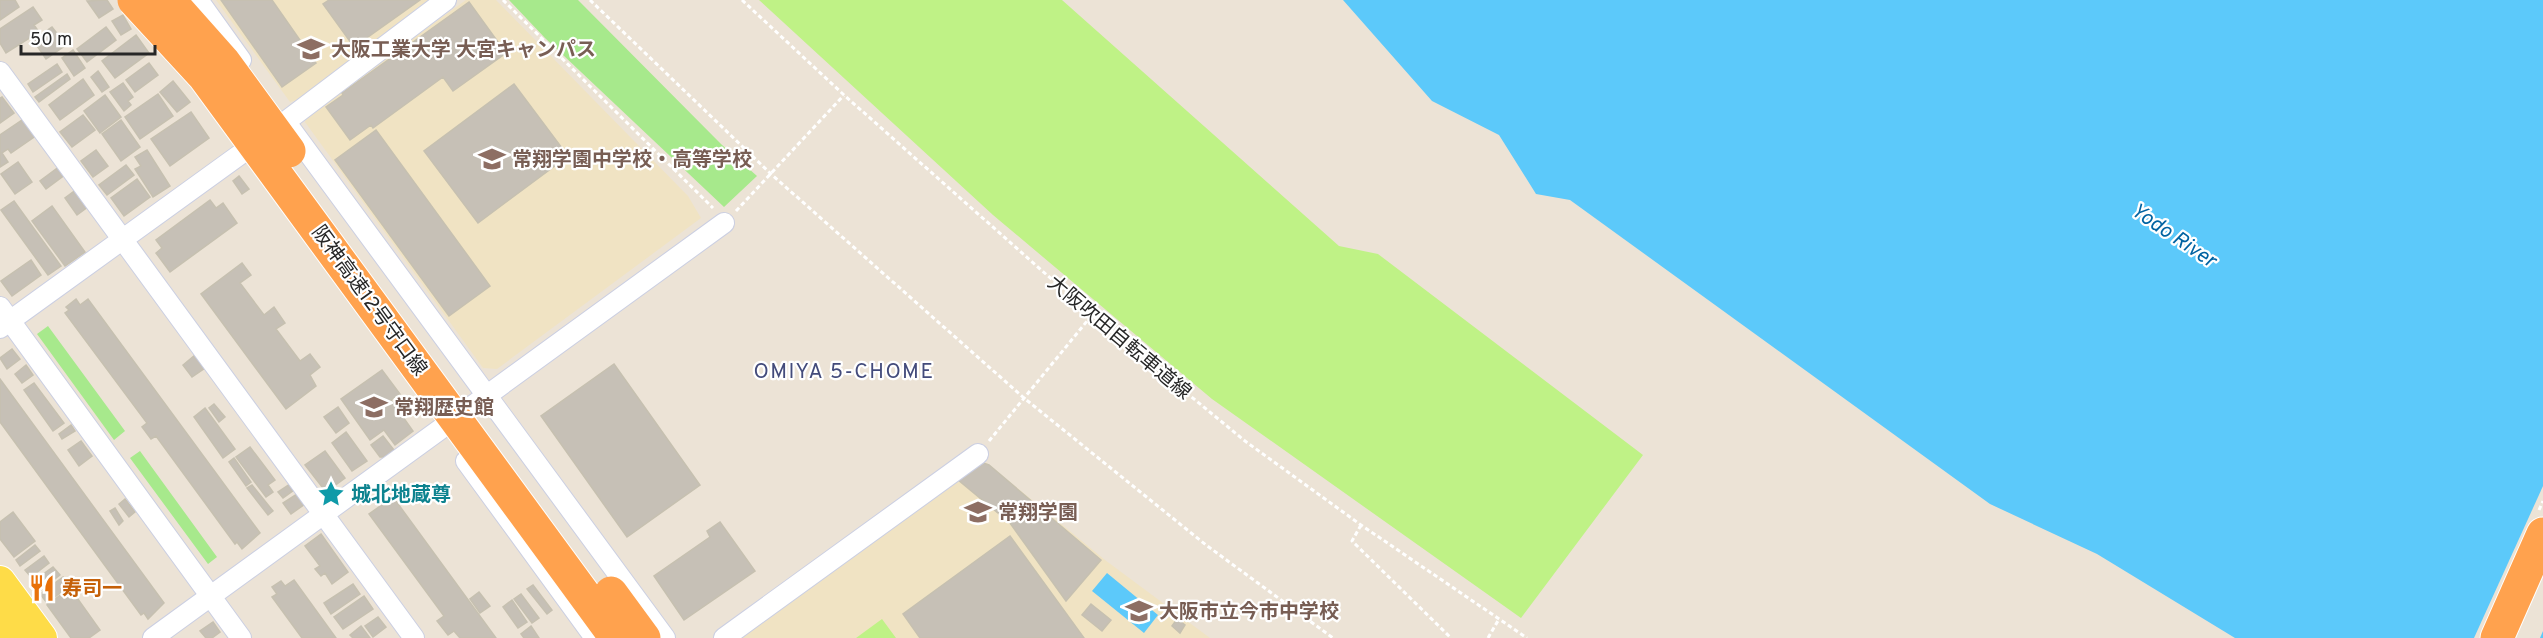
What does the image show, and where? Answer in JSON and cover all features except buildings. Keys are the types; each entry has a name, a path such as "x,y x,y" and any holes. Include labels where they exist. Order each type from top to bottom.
{"highway":[{"name":"阪神高速12号守口線","path":"132,0 154,19 211,84 616,638"},
{"name":"阪神高速12号守口線","path":"169,0 224,62 644,638"},
{"path":"2497,638 2543,534"},
{"path":"2522,638 2543,590"}],"main road":[{"path":"0,581 42,638"},
{"path":"0,619 14,638"}],"street":[{"path":"132,0 595,638"},
{"path":"198,0 485,396 665,638"},
{"path":"241,638 3,318 123,240 285,122 446,0"},
{"path":"0,72 414,638"},
{"path":"153,638 442,429 719,216"},
{"path":"724,638 978,454"}],"path":[{"path":"503,0 719,216 771,174 844,95"},
{"path":"590,0 771,174 1024,398 1206,545 1333,638"},
{"name":"大阪吹田自転車道線","path":"742,0 844,95 1092,315 1245,441 1360,525 1527,638"},
{"path":"978,454 1092,315"},
{"path":"1360,525 1352,541 1451,638"},
{"path":"1488,638 1499,619"}],"shaded area":[{"name":"大阪工業大学 大宮キャンパス","path":"216,0 435,0 306,98 290,102"},
{"name":"常翔学園中学校・高等学校","path":"466,0 496,0 688,196 701,218 497,369 483,368 305,122 307,114"},
{"name":"常翔学園","path":"980,461 987,463 1105,560 1210,638 735,638"}],"green space":[{"path":"509,0 578,0 721,144 757,176 724,207 545,38"},
{"path":"759,0 1062,0 1339,246 1378,254 1643,455 1521,618 1212,399 993,215"},
{"path":"48,326 125,431 114,440 37,334"},
{"path":"140,451 217,557 208,564 130,458"},
{"path":"882,619 896,638 856,638"}],"water":[{"name":"Yodo River","path":"1343,0 2543,0 2543,638 2235,638 2097,554 1990,504 1570,200 1536,194 1499,135 1432,101"},
{"path":"1107,573 1158,615 1144,633 1092,591"}],"pier":[{"path":"2543,486 2543,631 2540,638 2474,638"}],"place":[{"name":"大阪工業大学 大宮キャンパス","path":"311,49"},
{"name":"常翔学園中学校・高等学校","path":"492,159"},
{"name":"常翔歴史館","path":"374,407"},
{"name":"城北地蔵尊","path":"331,494"},
{"name":"常翔学園","path":"978,512"},
{"name":"寿司一","path":"42,588"},
{"name":"大阪市立今市中学校","path":"1139,611"}],"district":[{"name":"OMIYA 5-CHOME","path":"844,371"}]}
